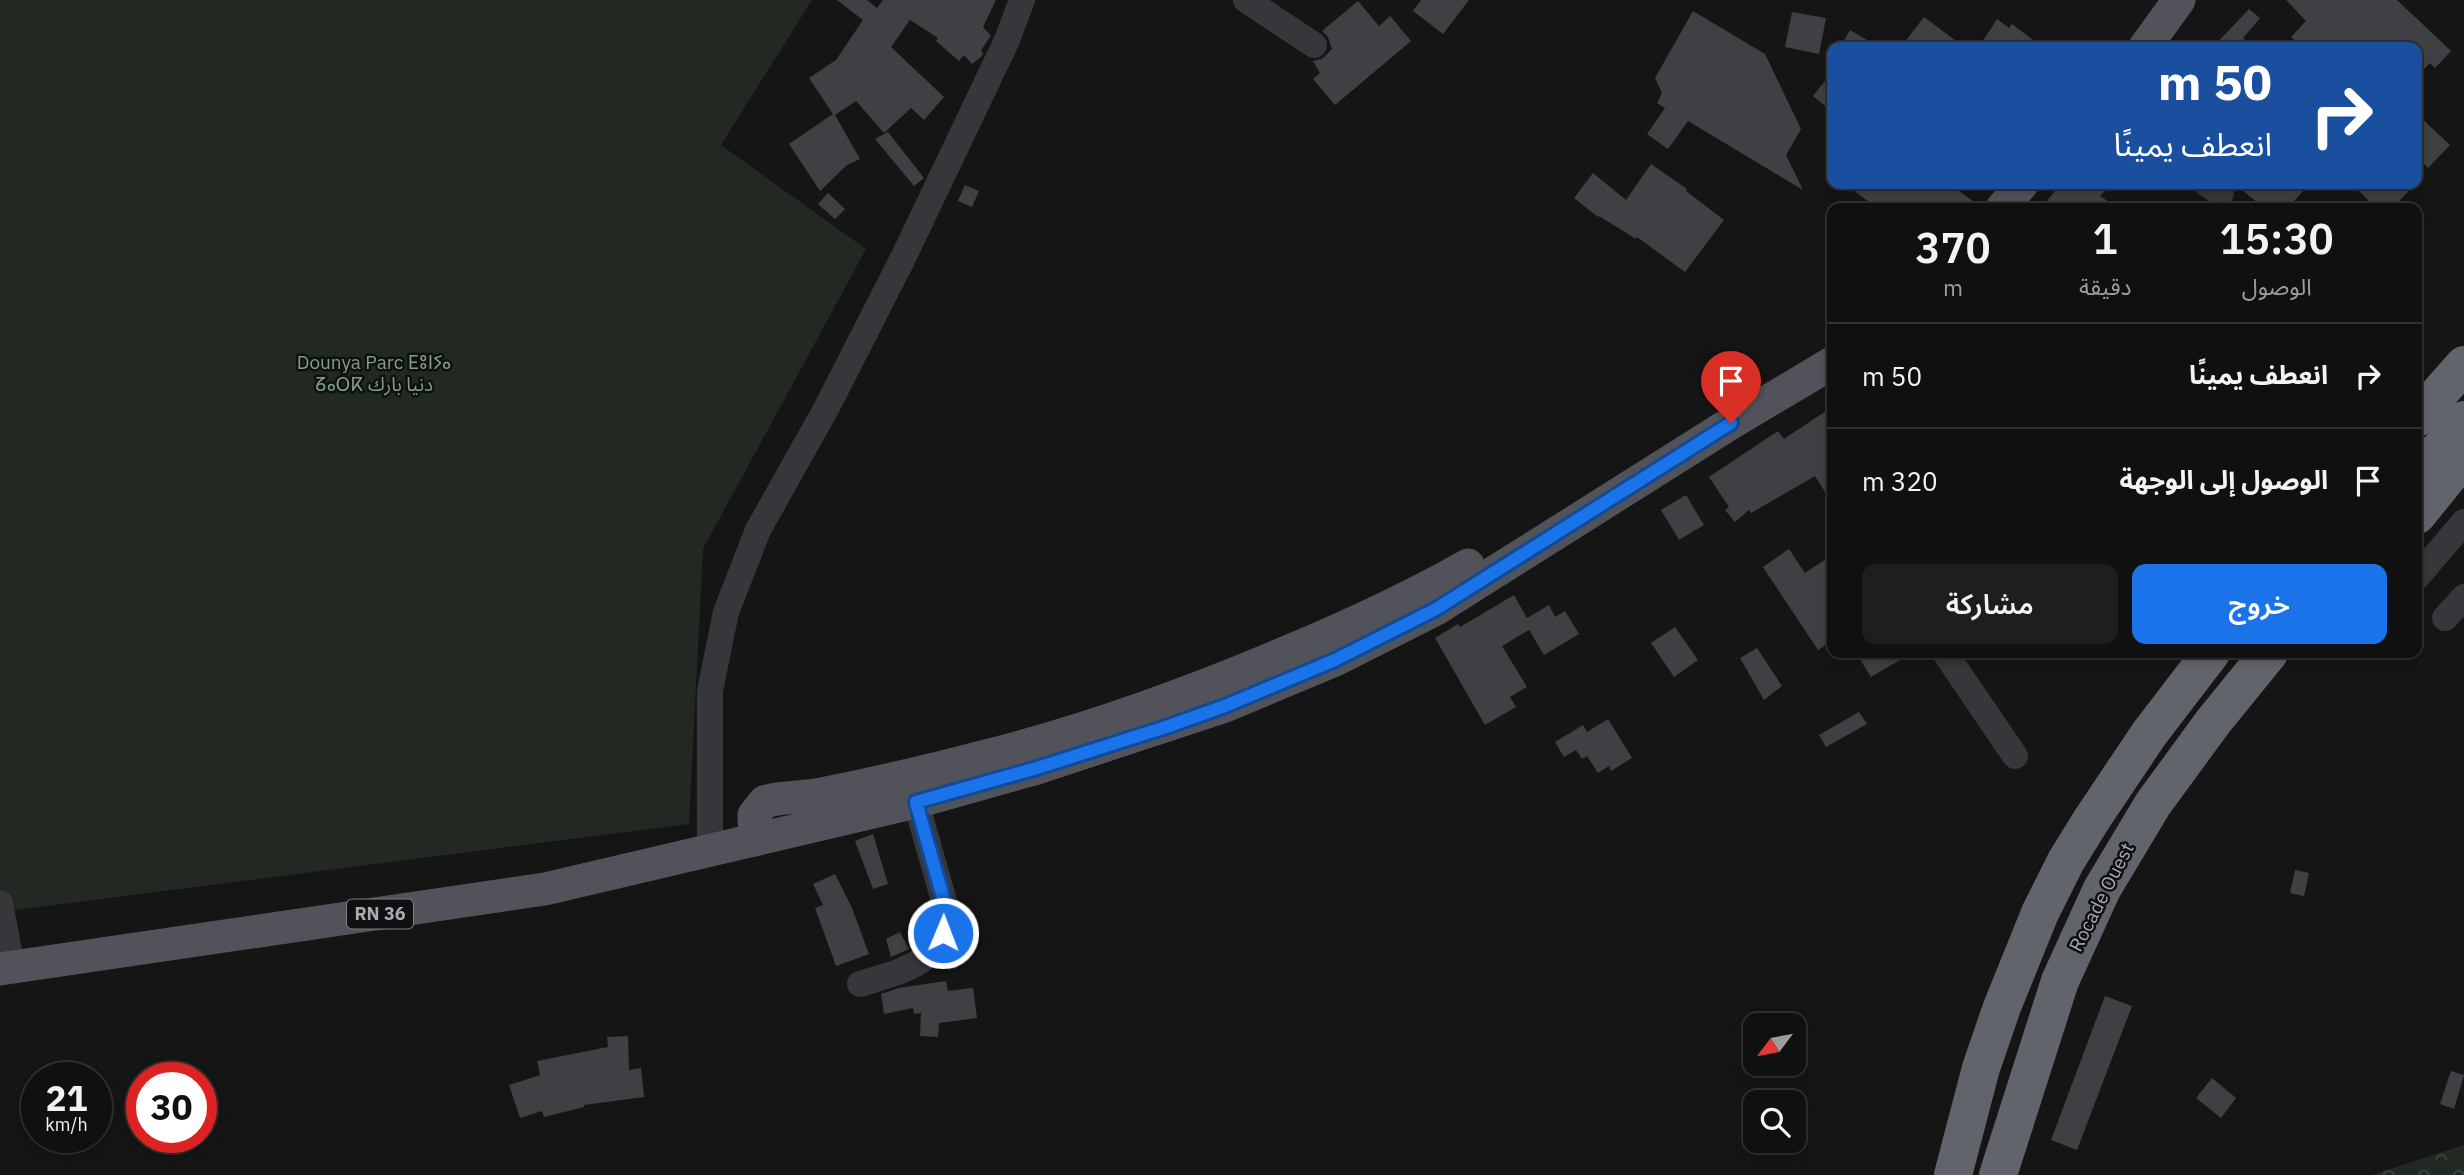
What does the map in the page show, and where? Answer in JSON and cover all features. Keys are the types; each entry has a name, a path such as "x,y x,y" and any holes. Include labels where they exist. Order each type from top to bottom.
{"highway":[{"path":"2422,412 2464,365"},
{"path":"2422,470 2464,420"},
{"path":"2422,509 2464,457"},
{"path":"1955,1167 1981,1068 2002,1007 2045,903 2066,861 2121,775 2207,658"},
{"name":"Rocade Ouest","path":"2000,1169 2060,981 2102,889 2153,804 2213,722 2265,658"}],"main road":[{"path":"2124,42 2153,0"},
{"path":"2149,42 2179,0"},
{"path":"2006,203 2018,189"},
{"path":"755,839 754,815 764,802 859,787 985,757 1057,736 1187,692 1364,619 1503,545 1657,445 1827,342"},
{"name":"RN 36","path":"6,968 545,889 916,802 1037,768 1166,727 1225,706 1335,660 1436,609 1731,423 1827,366"}],"street":[{"path":"710,850 710,691 726,611 758,530 827,407 903,258 1007,40 1022,0"},
{"path":"1247,0 1314,44"},
{"path":"2422,571 2463,525"},
{"path":"2445,618 2464,597"},
{"path":"1948,658 2015,756"},
{"path":"860,984 916,965 932,952 943,933 946,912 944,901 916,802"},
{"path":"0,903 6,968"}],"green space":[{"name":"Dounya Parc ⴹⵓⵏⵢⴰ ⵒⴰⵔⴽ دنيا بارك","path":"0,0 812,0 721,145 866,249 703,549 689,824 0,912"},
{"path":"2464,1145 2464,1175 2372,1175"}],"building":[{"path":"837,0 867,0 877,8 883,0 996,0 983,27 991,36 981,50 981,57 972,64 964,55 959,61 936,41 938,38 910,20 891,47 944,97 924,120 911,108 884,133 856,101 835,115 860,159 847,165 820,191 789,144 833,114 809,78 836,60 863,20"},
{"path":"1421,0 1469,0 1443,34 1413,11"},
{"path":"2286,0 2397,0 2451,51 2435,68 2430,63 2422,71 2422,42 2296,42 2291,37 2306,21"},
{"path":"1358,1 1379,26 1390,16 1411,41 1335,105 1313,79 1320,73 1313,61 1322,59 1332,49 1328,37 1322,31"},
{"path":"2249,9 2260,18 2243,38 2247,42 2218,42"},
{"path":"1693,11 1765,54 1801,129 1786,155 1803,190 1688,121 1668,149 1647,134 1665,108 1657,103 1662,93 1655,78"},
{"path":"1792,12 1826,18 1819,54 1785,47"},
{"path":"1924,17 1957,42 1905,42"},
{"path":"1997,19 2009,28 2012,24 2035,42 1982,42"},
{"path":"1850,30 1870,42 1843,42"},
{"path":"1827,78 1827,108 1813,96"},
{"path":"2422,119 2450,145 2428,168 2422,161"},
{"path":"888,132 924,178 914,186 875,139"},
{"path":"1651,164 1724,220 1685,272 1637,237 1636,239 1598,217 1574,198 1593,173 1626,200"},
{"path":"965,185 979,191 972,207 958,201"},
{"path":"1852,189 1957,189 1975,203 1870,203"},
{"path":"2057,189 2107,189 2100,196 2110,203 2047,203"},
{"path":"2241,189 2305,189 2292,203 2258,203"},
{"path":"2357,189 2405,189 2408,192 2397,203 2371,203"},
{"path":"828,193 845,209 835,219 818,204"},
{"path":"1827,410 1827,495 1815,476 1751,513 1749,510 1735,522 1725,510 1729,507 1709,477 1778,431 1784,439"},
{"path":"1686,495 1704,525 1679,540 1661,510"},
{"path":"1789,549 1805,573 1827,558 1827,644 1818,650 1763,567"},
{"path":"1514,595 1527,618 1549,605 1555,617 1565,611 1579,634 1544,655 1529,630 1502,646 1527,687 1510,697 1516,707 1485,725 1435,638 1458,624 1460,627"},
{"path":"1675,627 1698,660 1674,677 1651,643"},
{"path":"1757,648 1782,686 1764,700 1740,658"},
{"path":"1859,658 1903,658 1871,677"},
{"path":"1859,712 1867,724 1826,747 1819,735"},
{"path":"1608,719 1632,758 1611,771 1609,766 1598,773 1587,756 1582,759 1576,750 1564,757 1555,742 1583,725 1587,732"},
{"path":"873,834 888,884 873,889 855,841"},
{"path":"2295,870 2309,873 2304,896 2290,893"},
{"path":"835,874 852,908 869,954 836,966 815,908 823,905 813,884"},
{"path":"900,932 909,949 891,957 886,939"},
{"path":"946,981 948,991 973,988 977,1018 939,1023 938,1037 920,1036 921,1013 914,1014 913,1008 884,1014 881,994 899,988"},
{"path":"2105,996 2132,1006 2077,1150 2051,1140"},
{"path":"628,1036 629,1070 641,1068 644,1097 584,1105 544,1117 542,1111 520,1118 509,1085 540,1075 537,1061 608,1047 607,1037"},
{"path":"2451,1071 2464,1075 2454,1109 2440,1104"},
{"path":"2212,1078 2236,1098 2221,1118 2196,1098"}],"route":[{"path":"943,933 946,912 944,901 916,802 1037,768 1166,727 1225,706 1335,660 1436,609 1731,423"}]}
